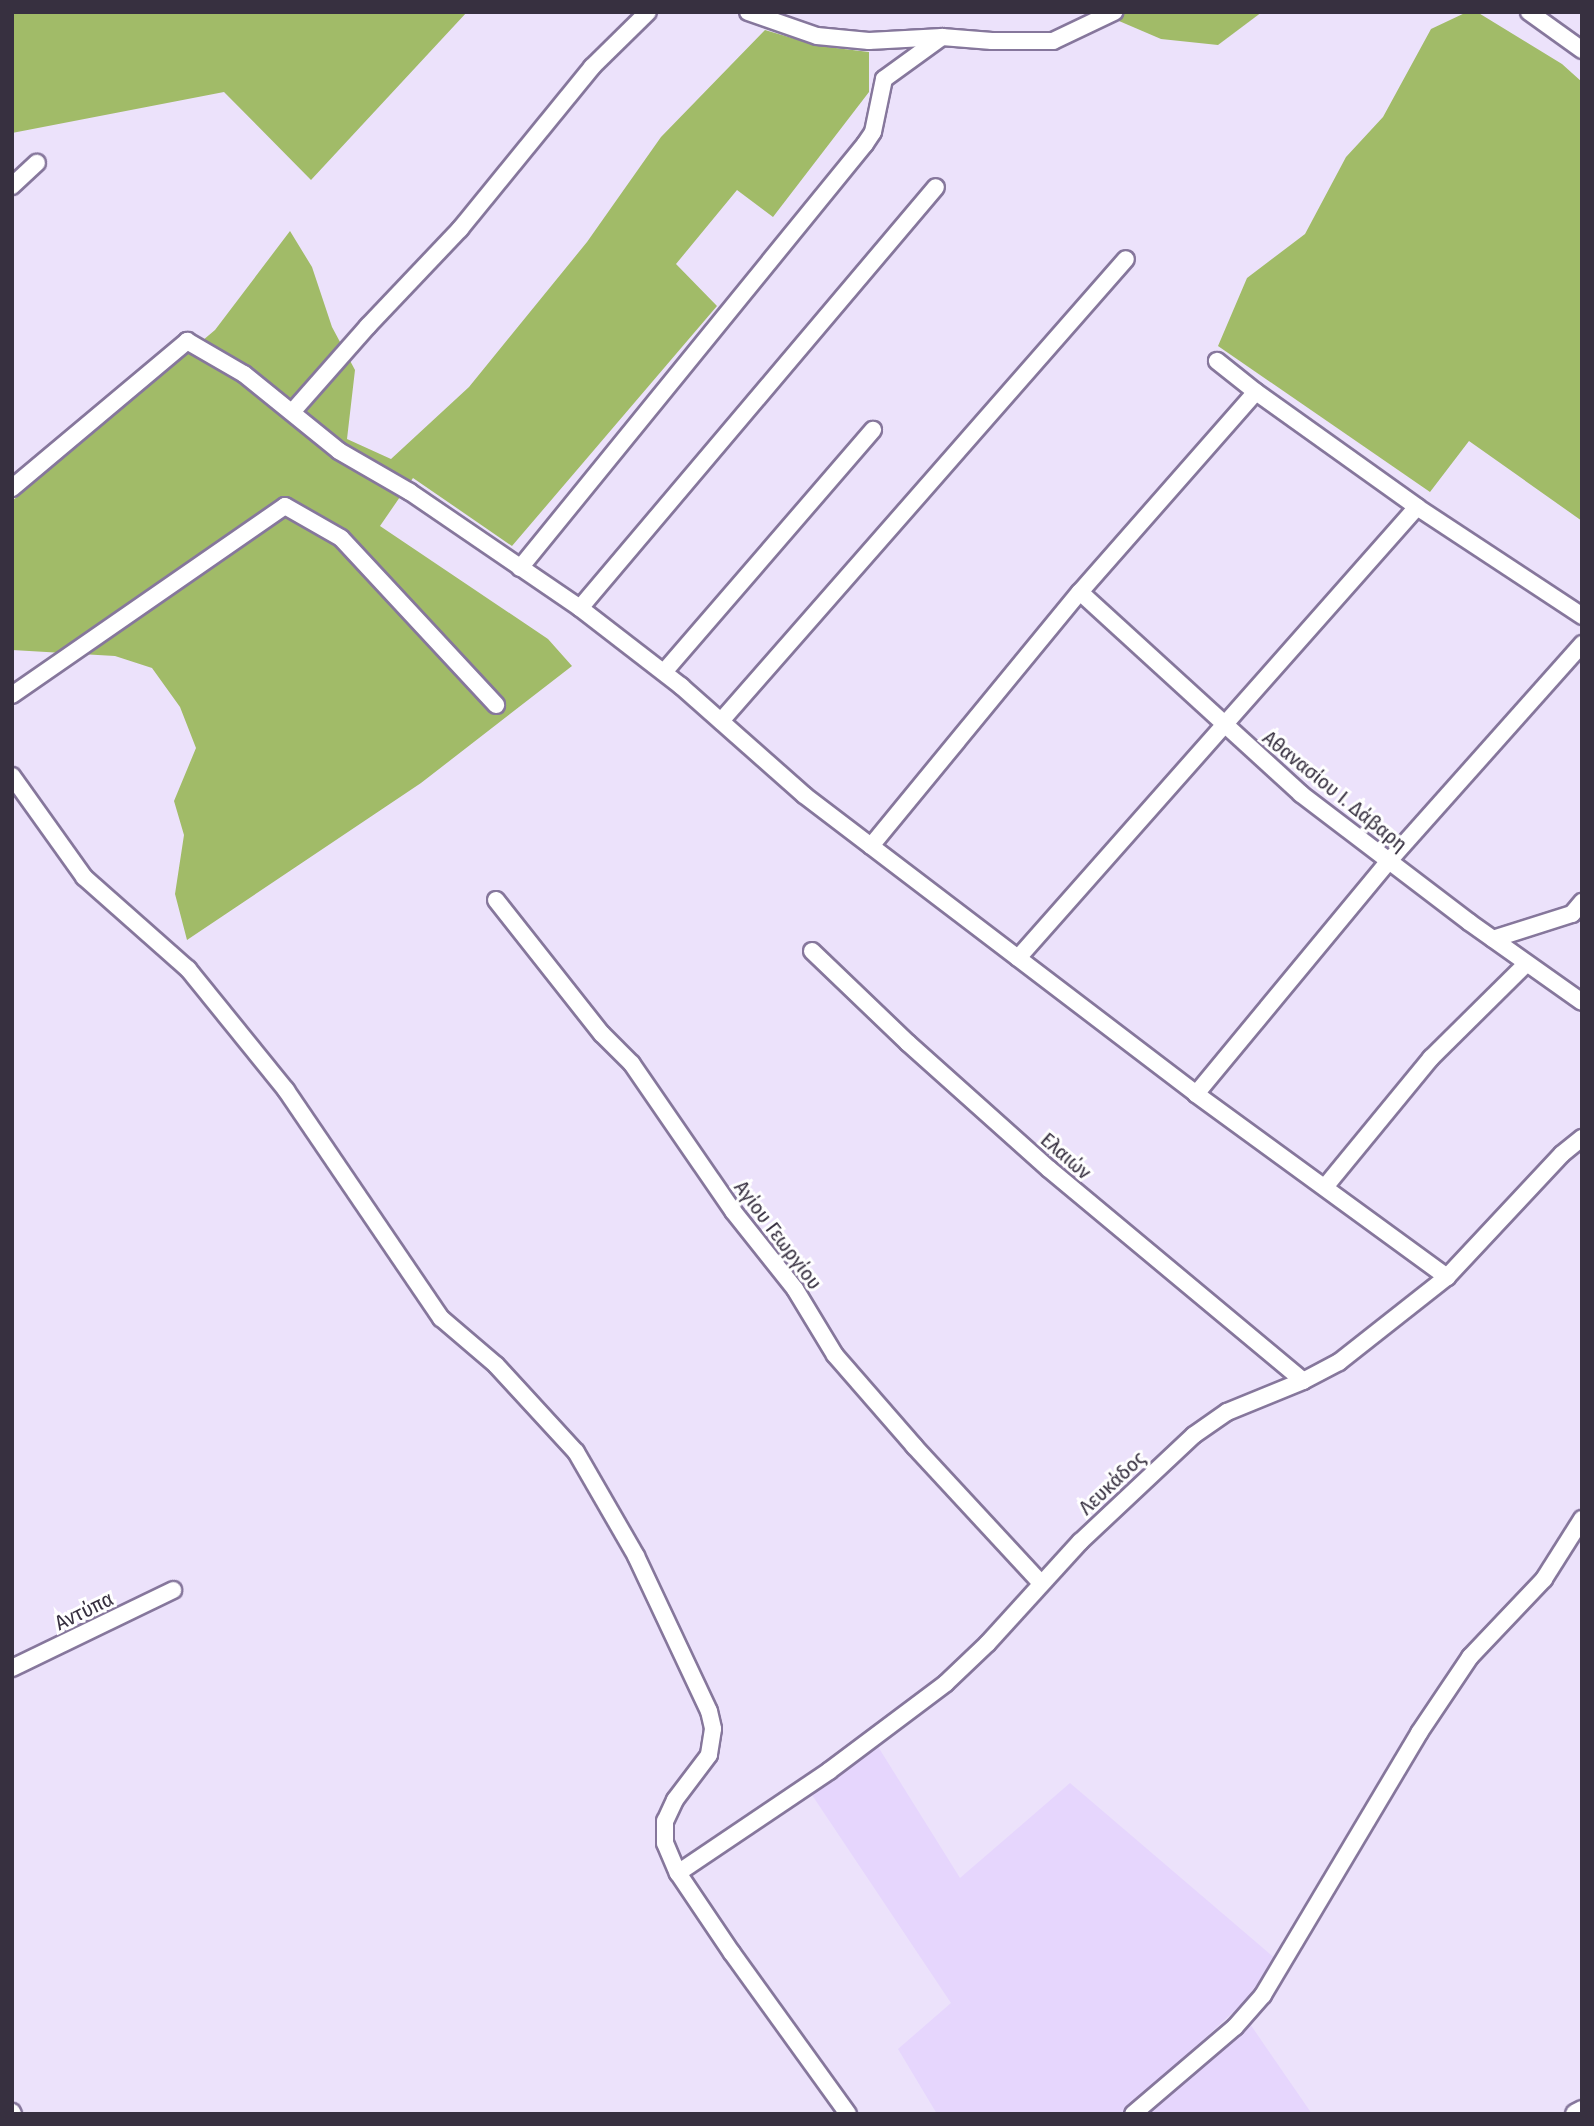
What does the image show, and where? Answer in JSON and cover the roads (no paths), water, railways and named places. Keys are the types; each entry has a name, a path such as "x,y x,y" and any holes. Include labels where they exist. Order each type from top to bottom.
{"main road":[{"path":"1576,2114 1582,2110"}],"street":[{"path":"293,411 368,326 460,229 592,67 648,12"},
{"path":"748,12 817,36 869,41 942,37 1053,41 1114,12"},
{"path":"1529,12 1582,50"},
{"path":"520,568 865,144 873,132 884,79 942,37"},
{"path":"12,186 37,163"},
{"path":"580,608 936,187"},
{"path":"721,721 1126,259"},
{"path":"12,488 187,341 244,374 293,411 339,451 410,492 580,608 664,672 804,795 1196,1094 1447,1277"},
{"path":"1217,361 1417,508 1582,615"},
{"path":"871,846 1080,592 1256,392"},
{"path":"664,672 873,430"},
{"path":"12,695 285,506 341,538 496,705"},
{"path":"1018,958 1225,728 1417,508"},
{"name":"Αθανασίου Ι. Δάβαρη","path":"1080,592 1225,728 1301,794 1388,862 1582,1002"},
{"path":"1196,1094 1388,862 1582,644"},
{"path":"12,776 84,877 188,968 286,1090 441,1318 496,1365 576,1452 636,1556 709,1711 713,1729 709,1755 675,1800 665,1821 665,1843 678,1873 848,2114"},
{"name":"Αγίου Γεωργίου","path":"496,900 602,1034 632,1065 733,1211 795,1289 835,1355 1041,1583"},
{"path":"1493,939 1572,914 1582,902"},
{"name":"Ελαιών","path":"812,951 908,1043 1049,1170 1303,1381"},
{"path":"1325,1187 1431,1058 1526,964"},
{"name":"Λευκάδος","path":"678,1873 840,1763 946,1683 988,1643 1080,1542 1194,1435 1227,1412 1303,1381 1339,1362 1447,1277 1562,1154 1582,1138"},
{"path":"1133,2114 1235,2027 1263,1995 1419,1733 1470,1657 1544,1579 1582,1519"},
{"name":"Αντύπα","path":"12,1668 173,1590"}]}
